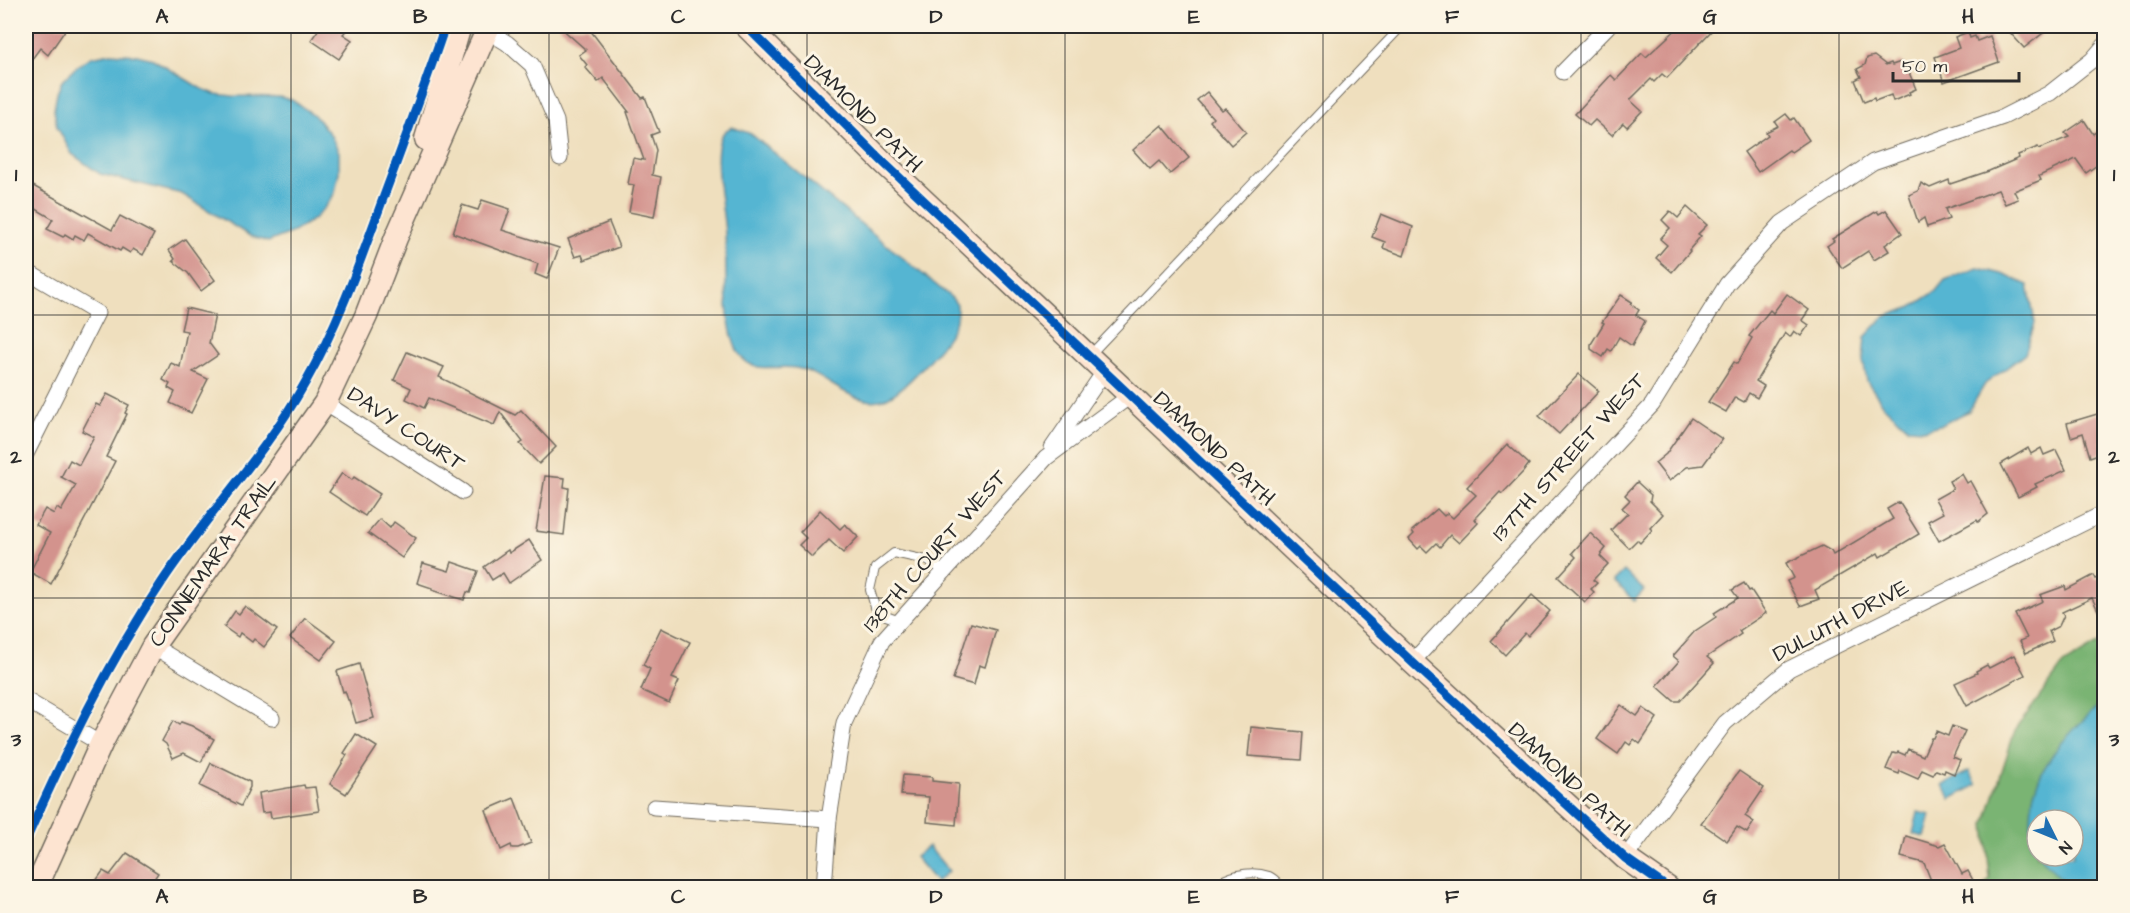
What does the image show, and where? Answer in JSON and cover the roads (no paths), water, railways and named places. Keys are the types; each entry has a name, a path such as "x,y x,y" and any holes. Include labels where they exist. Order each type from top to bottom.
{"street":[{"name":"CONNEMARA TRAIL","path":"396,238 460,26"},
{"name":"DIAMOND PATH","path":"728,26 882,161"},
{"name":"DIAMOND PATH","path":"746,26 882,161 1412,662 1625,858 1668,888"},
{"path":"1563,72 1608,26"},
{"name":"CONNEMARA TRAIL","path":"36,888 101,744 153,646 325,403 366,316 396,238 485,27"},
{"path":"485,27 532,65 556,121 560,158"},
{"name":"137TH STREET WEST","path":"1412,662 1652,405 1727,284 1782,223 1873,162 2003,117 2050,93 2092,60 2104,46"},
{"path":"26,271 97,313 26,454"},
{"name":"138TH COURT WEST","path":"1046,458 1096,364"},
{"name":"138TH COURT WEST","path":"824,888 829,819 844,723 882,641 943,570 1046,458 1130,396"},
{"name":"DAVY COURT","path":"325,403 463,492"},
{"name":"DULUTH DRIVE","path":"1625,858 1725,723 1789,669 2104,513"},
{"path":"153,646 272,718"},
{"path":"26,700 101,744"},
{"path":"654,807 829,819"}],"lane":[{"path":"1096,364 1402,26"},
{"path":"900,621 883,615 875,607 870,590 875,568 894,553 926,560 943,570"},
{"path":"1210,888 1220,880 1251,872 1271,876 1283,888"}],"water":[{"path":"111,53 153,59 200,88 215,94 279,97 292,100 314,115 330,134 339,152 339,172 335,193 314,219 293,232 268,242 250,236 182,194 100,174 72,154 57,127 54,110 62,81 75,68 91,57"},
{"path":"732,127 751,134 952,298 957,305 955,323 944,342 913,378 892,395 878,400 862,399 805,370 754,366 743,359 737,351 727,310 725,234 717,160 721,137"},
{"path":"1978,268 2002,274 2028,285 2035,323 2025,354 1985,384 1969,411 1943,424 1925,429 1908,428 1884,406 1867,381 1863,361 1865,337 1884,317 1912,307 1935,292 1945,280"},
{"path":"1624,571 1644,590 1634,601 1614,581"},
{"path":"2104,701 2104,887 2076,887 2059,877 2051,868 2085,868 2085,808 2032,808 2037,782 2044,769 2061,744"},
{"path":"1969,771 1977,785 1951,799 1943,785"},
{"path":"1918,812 1931,815 1925,837 1913,834"},
{"path":"928,846 949,871 936,882 915,857"}]}
